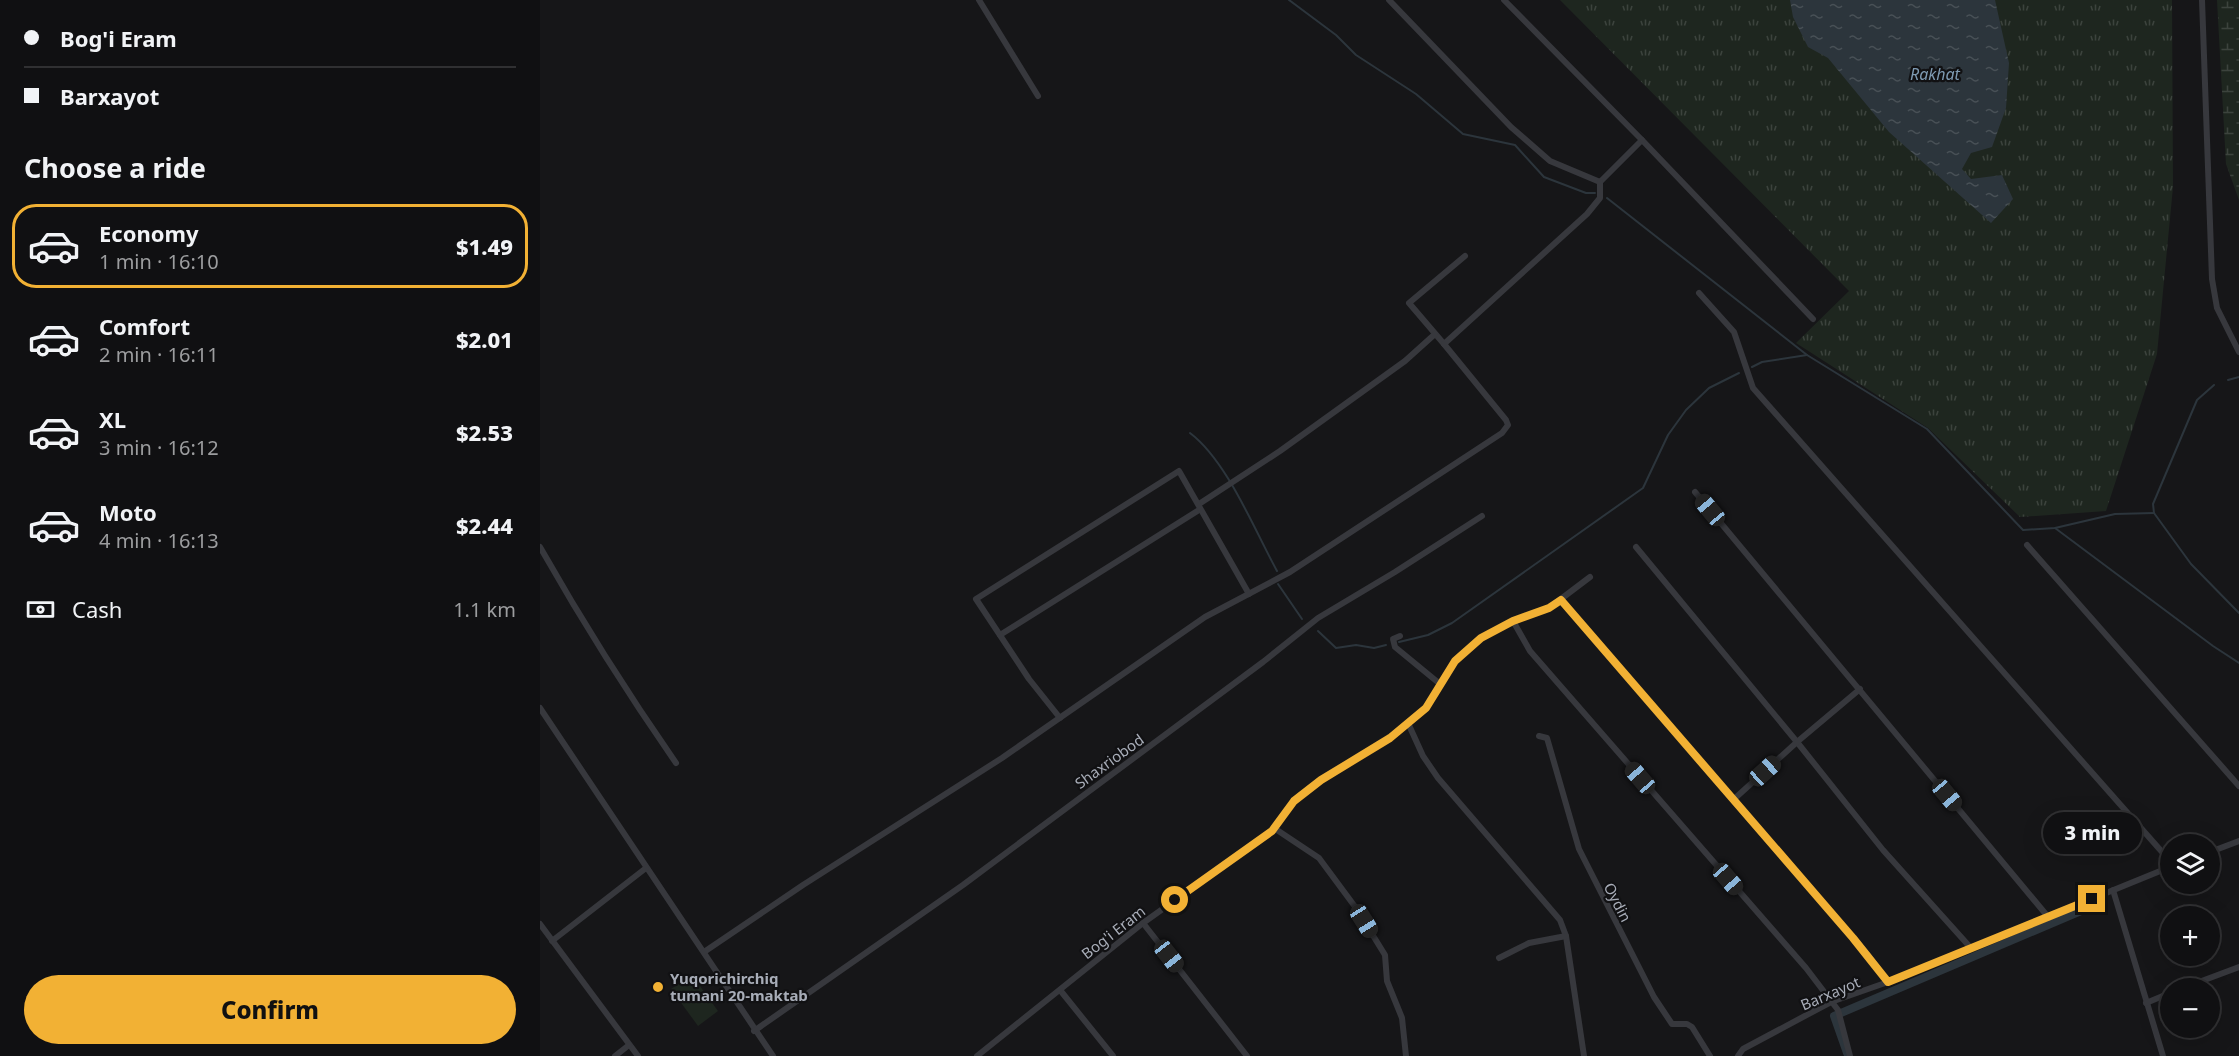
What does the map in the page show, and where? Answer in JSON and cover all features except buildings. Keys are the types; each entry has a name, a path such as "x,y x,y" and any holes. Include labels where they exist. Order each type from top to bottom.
{"street":[{"path":"979,0 1038,96"},
{"path":"1389,0 1510,127 1550,161 1600,182"},
{"path":"1504,0 1813,319"},
{"path":"2202,0 2212,279 2217,308 2239,352"},
{"path":"1444,344 1587,214 1600,198 1600,182 1642,140"},
{"path":"704,952 802,885 907,820 1060,718 1205,617 1299,566 1505,430 1508,425 1506,420 1409,303 1465,256"},
{"path":"1699,293 1734,332 1753,388 2160,850"},
{"path":"1000,635 1236,482 1405,361 1435,334"},
{"path":"1060,718 1029,679 976,599 1179,471 1249,594"},
{"path":"1695,492 2049,918"},
{"name":"Shaxriobod","path":"754,1031 963,885 1263,662 1318,618 1482,516"},
{"path":"2027,545 2239,786"},
{"path":"540,547 588,631 676,763"},
{"path":"1635,547 1797,742 1883,850 1970,947"},
{"name":"Bog'i Eram","path":"977,1056 1143,923 1274,828 1294,801 1321,780 1390,738 1426,708 1455,661 1481,638 1513,621 1549,608 1590,577"},
{"path":"1561,600 1888,982"},
{"path":"1513,621 1530,651 1806,968 1838,1011 1850,1056"},
{"path":"1400,636 1393,639 1395,647 1440,684"},
{"path":"1733,800 1860,689"},
{"path":"540,708 704,952 754,1031 773,1056"},
{"path":"1408,723 1423,756 1438,778 1560,920 1566,936 1584,1056"},
{"name":"Oydin","path":"1539,736 1547,738 1579,849 1654,997 1672,1024 1687,1024 1692,1027 1710,1056"},
{"path":"1274,828 1319,858 1356,908 1385,955 1388,981 1402,1018 1406,1056"},
{"path":"2220,848 2239,841"},
{"path":"552,940 646,868"},
{"name":"Barxayot","path":"1738,1056 1743,1049 1831,1002 1888,982 1970,947 2049,918 2160,871"},
{"path":"2113,890 2163,1056"},
{"path":"1143,923 1247,1056"},
{"path":"540,924 638,1056"},
{"path":"1499,958 1529,943 1566,936"},
{"path":"2210,978 2239,967"},
{"path":"1060,990 1113,1056"},
{"path":"2146,1003 2160,997"},
{"path":"615,1056 629,1045"}],"green space":[{"path":"1560,0 2172,0 2173,187 2157,354 2106,511 2020,517 1928,428 1796,343 1849,291"},
{"path":"2217,0 2239,0 2239,200 2226,164"},
{"path":"692,975 718,1011 698,1026 671,989"}],"water":[{"name":"Rakhat","path":"1790,0 1995,0 2009,63 2006,108 1992,147 1971,153 1962,169 1971,179 2002,175 2013,199 1991,223 1889,132 1828,58 1808,47 1793,17"}],"waterway":[{"path":"1289,0 1336,35 1356,55 1416,94 1463,134 1515,145 1544,177 1586,193 1595,193"},
{"path":"1607,198 1807,355 1927,429 2023,530 2055,528 2115,514 2154,513"},
{"path":"1752,367 1762,362 1807,355"},
{"path":"1399,642 1428,635 1452,623 1643,488 1668,435 1686,410 1709,388 1739,373"},
{"path":"2228,380 2239,377"},
{"path":"2214,385 2197,400 2153,504 2154,513 2191,564 2239,613"},
{"path":"1190,433 1216,460 1228,478 1277,571"},
{"path":"2055,528 2239,663"},
{"path":"1278,584 1302,619"},
{"path":"1318,631 1336,648 1356,645 1374,648 1386,645"},
{"path":"1847,1053 1834,1016 2088,908"}],"place":[{"name":"Yuqorichirchiq tumani 20-maktab","path":"658,987"}],"route":[{"path":"1175,900 1272,831 1294,801 1321,780 1390,738 1426,708 1455,661 1481,638 1513,621 1549,608 1561,600 1853,938 1888,982 2092,899"}]}
